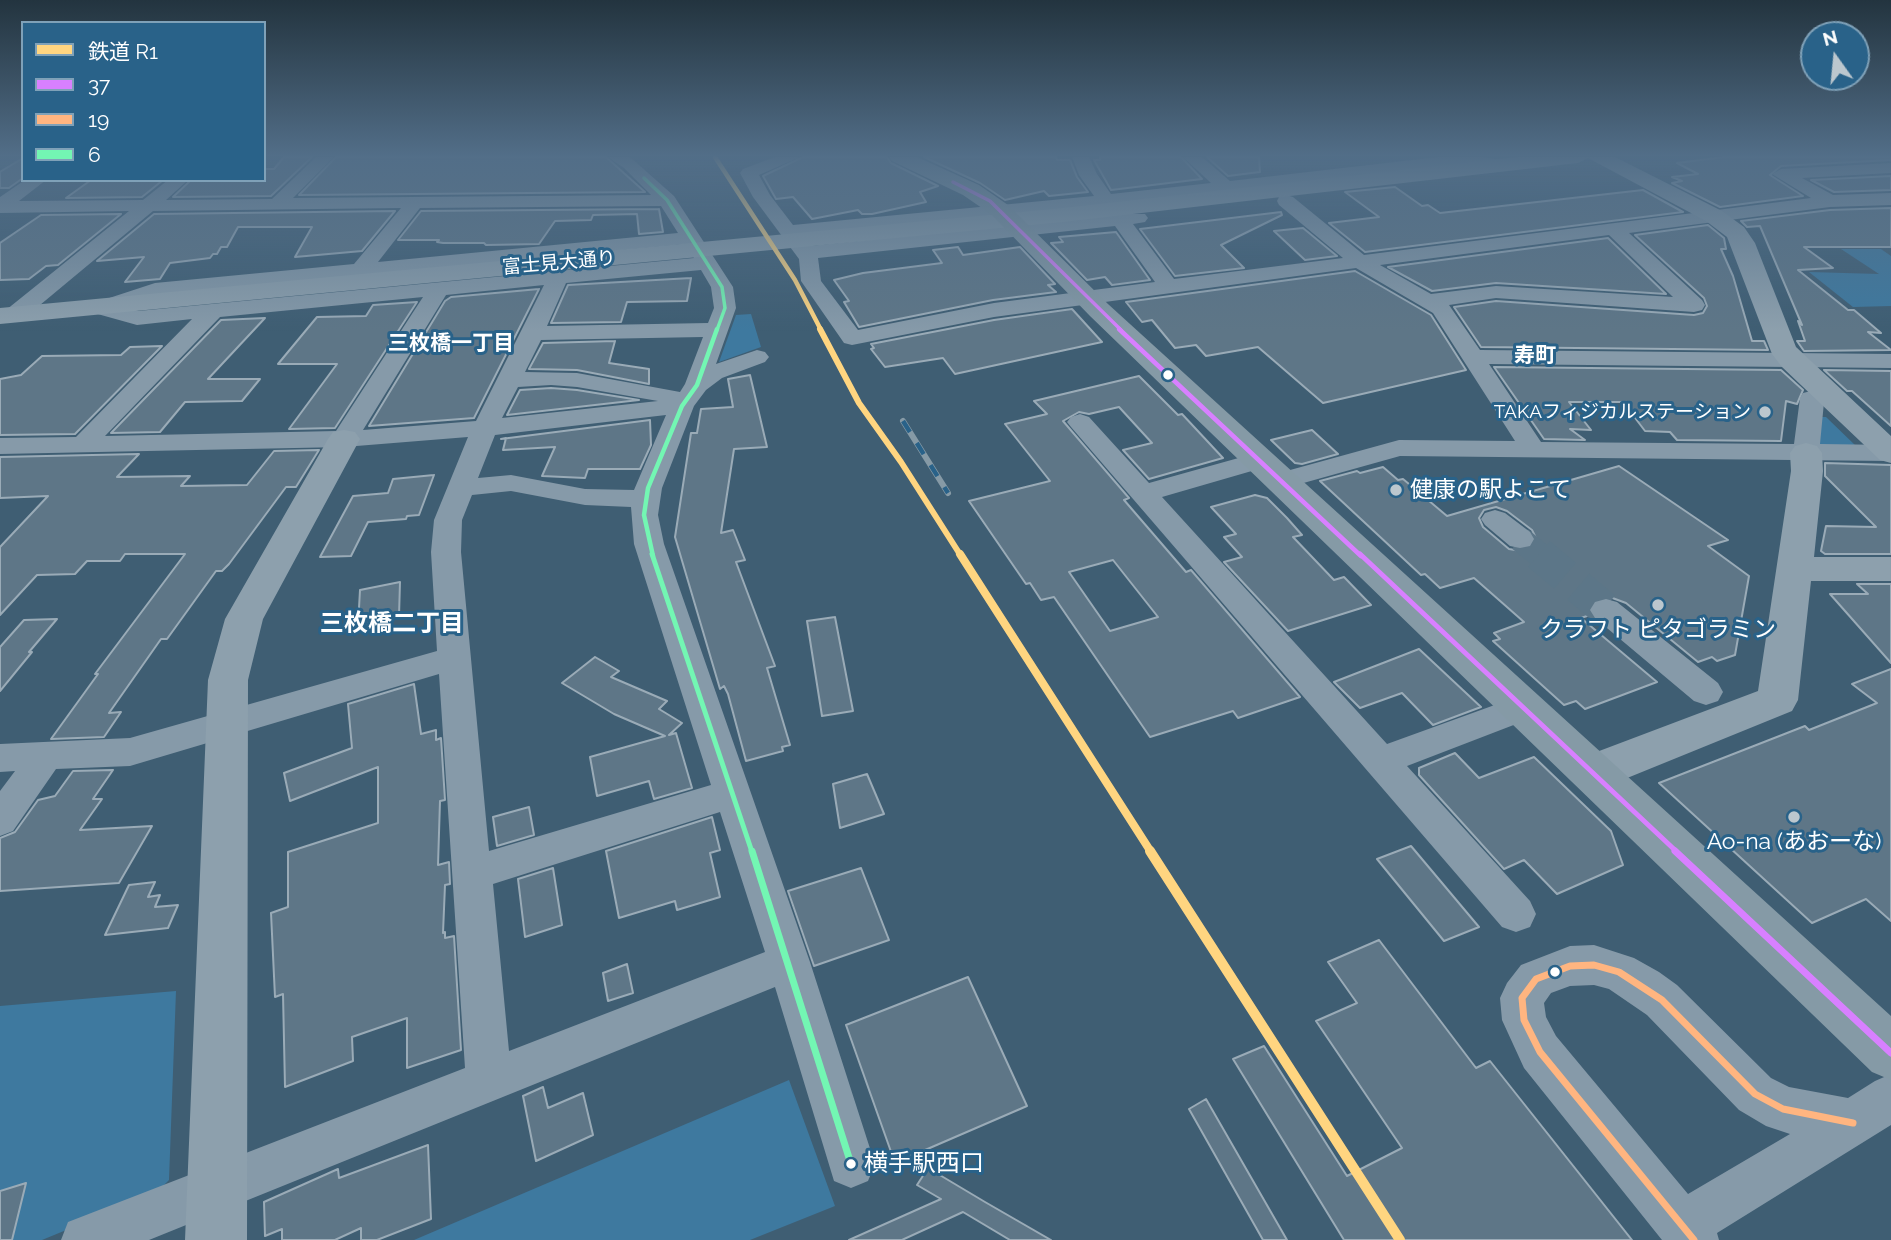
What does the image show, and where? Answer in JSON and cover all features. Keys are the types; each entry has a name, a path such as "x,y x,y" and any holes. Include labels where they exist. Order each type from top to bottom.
{"main road":[{"path":"1005,215 1087,298 1891,1053"}],"street":[{"path":"7,316 137,215"},
{"path":"361,269 405,215"},
{"path":"676,215 722,287 725,308 648,488 644,515 649,544 789,962 851,1164"},
{"path":"776,215 809,259 811,281 852,338 995,310 1723,215"},
{"path":"788,231 951,215"},
{"name":"富士見大通り","path":"7,316 1069,215"},
{"path":"1117,215 1169,287"},
{"path":"805,253 1166,215"},
{"path":"1303,215 1360,262 1441,309 1533,449"},
{"path":"1714,216 1736,232 1743,243 1779,342 1792,361 1891,453"},
{"path":"1429,301 1496,292 1694,305 1614,229"},
{"path":"102,308 155,289 691,238"},
{"path":"102,308 137,318 707,263"},
{"path":"489,1080 446,552 448,520 485,428 558,277"},
{"path":"216,1240 228,680 244,619 344,439 439,289"},
{"path":"82,445 212,311"},
{"path":"533,333 717,330"},
{"path":"1475,357 1891,362"},
{"path":"0,446 344,439 485,428 689,397 714,373 757,358"},
{"path":"509,380 576,380 689,397"},
{"path":"1594,772 1777,700 1807,471 1806,453 1812,398 1827,394"},
{"path":"1080,422 1516,914"},
{"path":"1144,493 1399,448 1891,453"},
{"path":"460,488 511,483 585,497 646,499"},
{"path":"1495,519 1520,540"},
{"path":"1794,569 1891,569"},
{"path":"1606,610 1706,692"},
{"path":"0,758 130,752 454,658"},
{"path":"1381,761 1525,707"},
{"path":"0,820 47,756"},
{"path":"472,873 733,793"},
{"path":"86,1240 789,962"},
{"path":"1594,965 1619,972 1662,1000 1755,1094 1783,1109 1881,1109 1688,1233 1540,1052 1524,1020 1522,998 1536,979 1570,966 1594,965"}],"shaded area":[{"path":"1841,249 1881,249 1891,256 1891,306 1853,307 1809,272 1879,274"},
{"path":"751,314 761,347 719,362 736,315"},
{"path":"1816,417 1826,417 1856,446 1813,445"},
{"path":"176,991 169,1180 156,1193 42,1240 0,1240 0,1006"},
{"path":"789,1080 835,1206 750,1240 414,1240"}],"building":[{"path":"41,215 120,215 58,265 46,266 29,279 0,280 0,243"},
{"path":"153,215 392,215 362,251 295,257 312,227 238,227 227,247 221,247 217,254 210,258 170,263 160,279 125,282 144,257 97,261"},
{"path":"418,215 599,215 593,215 591,220 555,221 539,244 486,245 437,242 439,240 398,240"},
{"path":"637,215 660,215 663,232 639,234"},
{"path":"808,215 833,215 812,219"},
{"path":"1257,215 1282,215 1221,245 1244,268 1175,276 1140,229"},
{"path":"1376,215 1660,215 1365,252 1329,223 1379,217"},
{"path":"1791,215 1891,215 1891,247 1804,247 1833,268 1798,270 1881,333 1868,332 1891,350 1804,351 1797,341 1805,341 1798,321 1802,325 1760,226 1747,227 1741,221"},
{"path":"1708,225 1724,238 1726,249 1721,249 1733,276 1752,341 1764,341 1768,350 1481,347 1454,307 1496,301 1694,315 1703,313 1707,306 1704,298 1635,235"},
{"path":"1303,228 1337,256 1305,260 1274,231"},
{"path":"1116,232 1150,280 1112,285 1105,277 1087,280 1051,243 1063,242 1059,237"},
{"path":"1608,238 1666,294 1496,283 1432,291 1388,267"},
{"path":"958,247 963,255 1020,247 1055,284 1048,285 1056,292 993,300 859,327 844,302 849,301 834,280 863,273 942,263 933,250"},
{"path":"1355,271 1431,315 1466,370 1323,403 1258,347 1206,356 1196,345 1175,348 1152,320 1142,322 1126,302"},
{"path":"691,278 687,301 627,302 621,322 551,323 568,285"},
{"path":"539,289 474,418 369,426 445,301 451,297"},
{"path":"417,302 335,428 289,429 337,364 278,364 317,317 366,316 373,305"},
{"path":"1072,309 1102,342 955,374 943,358 885,367 871,349 874,348 871,344 994,320"},
{"path":"265,318 208,379 260,379 242,401 185,402 160,432 111,433 221,320"},
{"path":"615,341 609,363 649,369 649,384 577,370 529,369 543,343"},
{"path":"162,346 75,434 0,435 0,379 21,375 42,356 121,355 130,347"},
{"path":"1494,367 1781,370 1803,390 1797,404 1786,401 1781,441 1677,440 1670,432 1645,431 1623,402 1569,402 1591,430 1570,429 1585,440 1544,439"},
{"path":"1824,370 1891,371 1891,426 1852,391 1847,391"},
{"path":"750,375 767,447 734,449 721,533 733,530 745,560 736,562 775,666 767,668 790,745 782,747 783,751 746,761 728,694 724,686 720,689 675,537 691,433 697,433 701,409 733,407 728,379"},
{"path":"1139,376 1178,415 1182,414 1223,458 1149,479 1123,450 1152,443 1119,407 1089,414 1079,412 1063,421 1129,498 1124,500 1186,572 1191,570 1300,697 1238,718 1233,711 1150,737 1054,597 1041,600 1030,583 1026,584 969,501 1050,481 1005,424 1047,414 1034,401","holes":["1113,560 1158,617 1110,631 1069,572"]},
{"path":"551,388 639,400 507,415 520,390"},
{"path":"650,420 651,445 640,469 588,469 585,478 542,476 555,447 503,450 506,438"},
{"path":"1312,430 1338,454 1302,464 1295,463 1271,440"},
{"path":"319,450 296,487 286,487 229,564 222,571 216,571 167,639 161,639 109,713 121,712 104,737 51,739 98,674 95,674 185,554 125,554 120,561 87,561 75,574 37,575 0,615 0,547 48,496 0,498 0,457 139,454 117,477 190,476 181,486 247,485 274,451"},
{"path":"1825,463 1891,465 1891,554 1825,554 1821,551 1826,526 1876,527 1825,476"},
{"path":"1619,466 1728,540 1708,546 1749,576 1735,655 1717,661 1712,657 1698,662 1626,603 1607,596 1593,601 1588,609 1590,615 1581,618 1657,682 1585,709 1576,701 1564,705 1493,641 1500,639 1494,633 1524,622 1474,578 1440,588 1425,574 1421,575 1320,481 1383,467 1398,480 1403,479 1447,516","holes":["1496,507 1507,511 1532,530 1536,538 1532,547 1521,551 1509,549 1483,527 1479,518 1484,510"]},
{"path":"434,475 419,515 407,516 406,519 368,522 351,556 320,557 353,496 388,493 393,479"},
{"path":"1255,495 1267,498 1287,518 1302,535 1293,537 1334,580 1344,577 1371,605 1288,631 1224,562 1242,557 1224,537 1236,534 1211,507"},
{"path":"400,582 399,616 358,626 360,590"},
{"path":"1857,584 1891,584 1891,663 1830,594 1868,594"},
{"path":"835,617 853,711 822,716 807,621"},
{"path":"57,619 0,691 0,647 24,620"},
{"path":"1419,649 1481,707 1433,725 1402,693 1360,708 1334,682"},
{"path":"595,657 619,671 611,677 667,701 659,709 682,723 669,735 676,733 692,788 654,799 649,781 597,796 590,757 665,736 614,714 562,683"},
{"name":"Ao-na (あおーな)","path":"1891,669 1891,921 1866,899 1812,923 1659,783 1805,726 1809,730 1877,703 1852,684"},
{"path":"414,684 421,734 436,730 436,740 441,738 445,800 440,801 438,865 449,862 450,884 445,885 443,933 445,932 445,938 454,936 461,1050 407,1068 407,1018 352,1037 353,1061 285,1087 283,994 275,997 271,913 288,907 288,852 378,823 378,767 290,801 284,773 352,748 348,704"},
{"path":"1455,753 1479,778 1534,757 1611,831 1623,865 1557,894 1524,860 1504,869 1419,775 1419,768"},
{"path":"113,770 93,799 102,799 80,830 152,826 119,883 0,891 0,838 15,832 38,800 55,796 73,771"},
{"path":"867,774 884,814 840,828 833,784"},
{"path":"529,807 534,835 497,846 493,817"},
{"path":"712,817 720,850 710,853 720,897 677,910 675,901 619,918 606,851"},
{"path":"1411,846 1479,927 1444,941 1377,859"},
{"path":"553,868 562,925 525,937 518,879"},
{"path":"861,868 889,940 814,966 788,891"},
{"path":"155,882 148,897 160,895 155,907 178,905 168,928 105,935 129,885"},
{"path":"1379,940 1476,1068 1490,1061 1632,1240 1344,1240 1233,1059 1264,1046 1347,1176 1402,1148 1316,1021 1357,1003 1328,962"},
{"path":"627,964 633,993 608,1001 603,973"},
{"path":"968,977 1027,1106 895,1163 846,1025"},
{"path":"543,1087 548,1108 583,1093 593,1135 536,1161 523,1096"},
{"path":"1206,1099 1287,1240 1263,1240 1189,1109"},
{"path":"428,1145 431,1219 377,1240 361,1240 361,1228 335,1240 282,1240 282,1229 265,1236 264,1202 338,1169 339,1178"},
{"path":"928,1168 1051,1240 1010,1240 963,1212 902,1240 849,1240 941,1199 917,1185"},
{"path":"26,1183 12,1240 0,1240 0,1191"}],"tunnel":[{"path":"1520,539 1541,556"},
{"path":"1539,554 1606,610"}],"railway":[{"path":"903,421 948,493"}],"rail line":[{"name":"R1","path":"753,215 795,280 859,403 901,462 1400,1240"}],"transit line":[{"name":"6","path":"676,215 722,287 725,308 697,385 682,406 648,488 644,515 649,544 789,962 851,1164"},
{"name":"37","path":"1005,215 1099,310 1891,1053"},
{"name":"19","path":"1694,1240 1540,1052 1524,1020 1522,998 1536,979 1570,966 1594,965 1619,972 1662,1000 1755,1094 1783,1109 1853,1123"}],"place":[{"name":"TAKAフィジカルステーション","path":"1765,412"},
{"name":"健康の駅よこて","path":"1396,490"},
{"name":"クラフト ピタゴラミン","path":"1658,605"},
{"name":"Ao-na (あおーな)","path":"1794,817"},
{"name":"横手駅西口","path":"851,1164"}],"district":[{"name":"三枚橋一丁目","path":"451,344"},
{"name":"寿町","path":"1535,356"},
{"name":"三枚橋二丁目","path":"392,624"}]}
